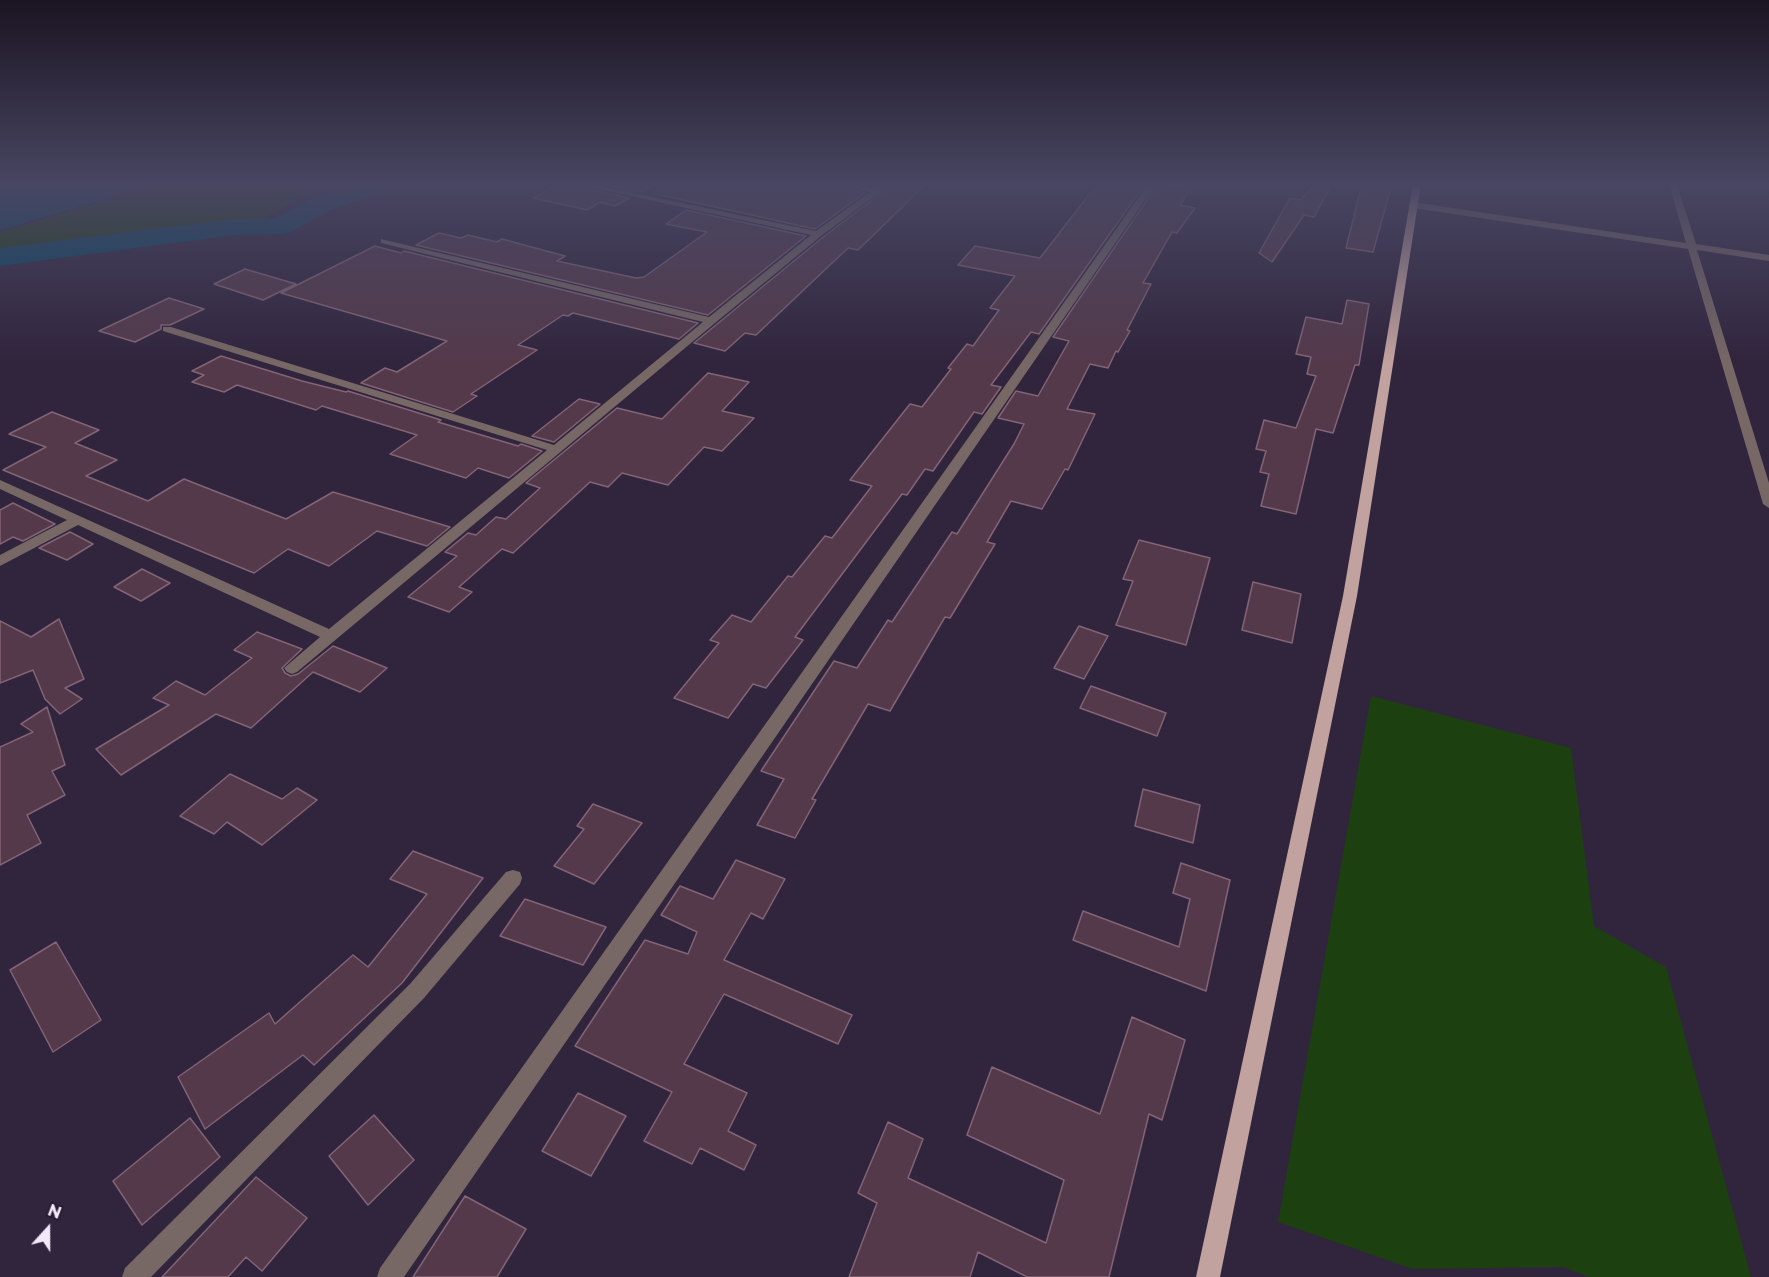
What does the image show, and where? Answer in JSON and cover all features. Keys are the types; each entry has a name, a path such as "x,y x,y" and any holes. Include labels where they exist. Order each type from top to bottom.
{"main road":[{"path":"1208,1277 1350,596 1407,244"}],"street":[{"path":"395,244 711,321"},
{"path":"292,668 806,244"},
{"path":"389,1277 1110,244"},
{"path":"1676,244 1769,258"},
{"path":"1692,246 1769,504"},
{"path":"167,329 555,450"},
{"path":"0,483 331,636"},
{"path":"0,561 78,519"},
{"path":"134,1277 417,992 513,878"}],"green space":[{"path":"0,244 85,244 0,255"},
{"path":"1371,696 1571,748 1594,926 1666,967 1751,1277 1589,1277 1563,1267 1413,1269 1278,1222"}],"building":[{"path":"519,244 565,256 557,261 636,278 644,277 691,244 797,244 708,315 416,245"},
{"path":"815,244 865,244 858,250 848,248 756,335 745,333 725,351 694,343"},
{"path":"1051,244 1103,244 1039,334 1031,332 991,385 1001,387 982,414 974,412 933,471 925,469 907,495 902,494 795,637 803,640 766,688 753,684 728,718 674,698 719,643 710,640 732,615 751,622 788,576 792,577 825,536 832,538 872,486 850,480 910,404 922,407 967,344 973,346 999,310 990,308 1015,276 958,265 975,246 1040,258"},
{"path":"1117,244 1165,244 1143,283 1151,284 1118,352 1116,351 1108,368 1090,364 1067,409 1095,414 1068,470 1065,469 1042,509 1011,501 987,542 995,544 950,618 945,617 890,711 868,704 812,799 816,800 795,838 757,825 784,779 761,771 834,661 857,668 888,620 892,622 952,532 957,534 1014,444 1024,424 998,418 1016,391 1038,396 1069,341 1053,337"},
{"path":"1264,244 1285,244 1272,262 1259,253"},
{"path":"1347,244 1375,244 1373,252 1346,248"},
{"path":"375,246 401,253 404,251 698,323 679,339 573,313 568,316 563,315 518,345 537,350 471,394 477,396 453,412 361,383 385,368 397,372 447,341 281,293"},
{"path":"245,269 296,284 263,300 214,284"},
{"path":"169,298 204,309 170,325 161,325 161,329 135,342 99,331"},
{"path":"1347,300 1369,304 1359,365 1355,365 1333,433 1316,429 1296,514 1261,506 1269,474 1260,472 1266,451 1256,449 1264,420 1296,428 1316,376 1307,374 1311,357 1296,354 1306,317 1342,324"},
{"path":"221,356 302,381 348,391 441,420 438,422 542,451 509,478 478,468 466,478 390,454 417,435 322,406 316,410 237,385 224,392 192,382 204,375 192,371"},
{"path":"708,373 749,382 722,411 754,418 722,451 704,447 668,485 622,473 608,487 590,482 513,553 502,549 459,587 472,592 449,612 408,597 457,556 445,552 468,533 476,535 496,517 506,519 540,488 526,483 617,408 662,419"},
{"path":"579,399 600,404 554,442 532,436"},
{"path":"52,412 99,430 75,443 117,460 86,476 148,501 184,479 286,519 333,492 450,527 427,546 377,531 329,566 288,549 254,573 3,470 46,447 9,434"},
{"path":"13,503 55,524 23,541 13,537 0,544 0,510"},
{"path":"70,532 93,544 67,560 39,548"},
{"path":"1139,540 1210,558 1186,645 1116,625 1133,581 1123,579"},
{"path":"142,569 170,583 141,601 114,587"},
{"path":"1253,582 1301,594 1292,643 1242,630"},
{"path":"59,619 84,679 65,688 82,699 60,714 45,699 33,670 0,683 0,621 31,637"},
{"path":"1079,626 1108,636 1084,679 1054,668"},
{"path":"257,632 302,649 282,668 291,676 298,674 333,646 387,668 360,692 313,672 251,728 216,714 121,775 96,749 169,705 153,698 176,681 205,695 252,658 234,650"},
{"path":"1091,686 1166,713 1157,736 1080,708"},
{"path":"47,707 65,765 52,771 65,795 27,815 41,843 0,865 0,747 33,732 21,724"},
{"path":"230,774 282,799 297,788 317,800 262,845 227,822 214,834 180,816"},
{"path":"1143,789 1200,805 1193,843 1135,826"},
{"path":"593,804 642,823 594,884 554,866 584,829 577,826"},
{"path":"413,851 483,878 402,983 314,1065 303,1055 205,1129 178,1077 269,1013 275,1024 353,955 368,967 427,894 390,879"},
{"path":"736,860 785,879 763,919 751,913 724,960 852,1015 838,1044 724,994 684,1064 747,1093 728,1131 756,1145 744,1170 700,1148 692,1164 644,1141 672,1092 575,1046 645,940 688,954 697,932 661,915 680,886 713,899"},
{"path":"1181,863 1230,880 1206,991 1073,940 1083,911 1179,947 1190,899 1173,893"},
{"path":"525,899 606,927 583,965 500,936"},
{"path":"56,942 101,1020 53,1052 10,970"},
{"path":"1132,1017 1185,1040 1162,1120 1149,1114 1109,1277 1027,1277 978,1252 970,1277 849,1277 877,1203 858,1193 888,1122 923,1139 908,1178 1046,1243 1064,1180 967,1135 992,1067 1100,1114"},
{"path":"578,1093 626,1116 591,1176 542,1151"},
{"path":"374,1115 414,1160 368,1205 329,1156"},
{"path":"190,1118 220,1157 142,1225 113,1181"},
{"path":"256,1177 307,1218 262,1271 246,1257 228,1277 162,1277"},
{"path":"465,1196 526,1229 497,1277 413,1277"}],"waterway":[{"path":"0,257 105,244"}]}
